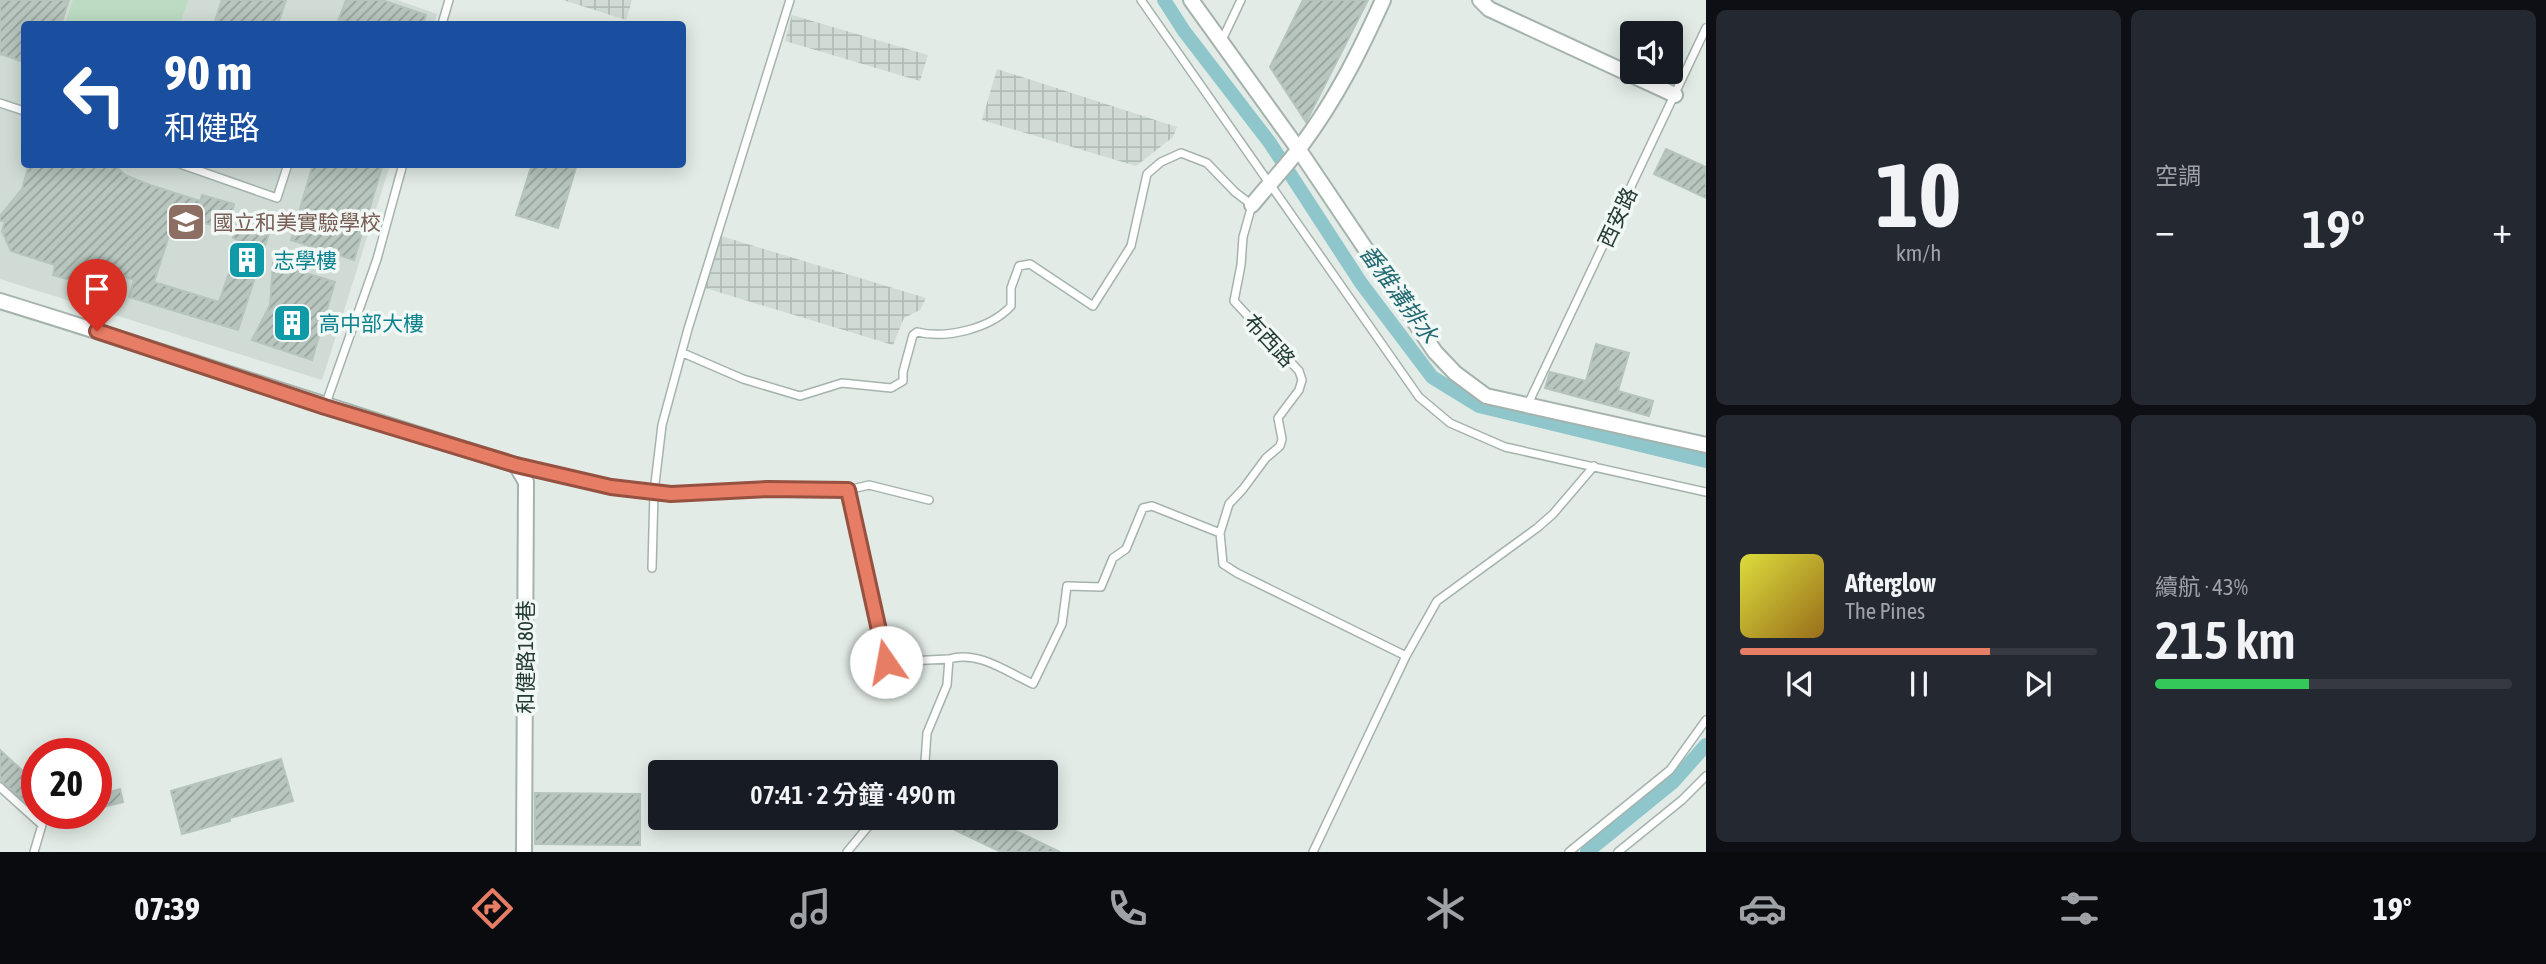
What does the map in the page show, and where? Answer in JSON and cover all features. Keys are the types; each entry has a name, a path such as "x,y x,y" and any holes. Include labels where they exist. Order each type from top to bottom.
{"street":[{"path":"1191,0 1435,352 1455,373 1486,396 1529,402 1706,445"},
{"path":"1252,205 1296,153 1353,68 1383,0"},
{"path":"1480,0 1489,9 1675,95"},
{"path":"0,301 325,407 516,465"},
{"name":"和健路180巷","path":"516,465 526,482 524,852"}],"lane":[{"path":"443,21 449,0"},
{"path":"652,568 654,492 662,425 688,329 790,0"},
{"path":"1141,0 1271,181 1419,397 1450,423 1494,442 1706,492"},
{"path":"1220,43 1241,0"},
{"name":"西安路","path":"1529,402 1706,29"},
{"path":"0,103 21,110"},
{"path":"683,353 743,379 800,396 842,383 891,388 903,381 902,372 913,335 917,332 929,335 950,334 993,321 1003,314 1011,306 1011,288 1019,266 1030,264 1093,306 1126,257 1131,246 1147,174 1161,162 1181,153 1207,163 1252,205"},
{"path":"191,168 277,198 287,168"},
{"path":"325,407 377,259 402,168"},
{"name":"布西路","path":"1220,533 1233,497 1243,489 1266,458 1280,446 1282,439 1278,418 1299,390 1302,380 1299,371 1234,301 1241,265 1242,237 1252,205"},
{"path":"516,465 611,487 671,494 768,489 848,490 869,485 929,500"},
{"path":"1313,852 1406,656 1437,601 1537,528 1594,467"},
{"path":"848,490 886,662 949,659 961,655 977,657 1033,684 1062,624 1067,586 1101,587 1113,558 1126,549 1143,508 1152,506 1220,533 1223,564 1237,573 1406,656"},
{"path":"925,760 927,733 947,685 949,659"},
{"path":"1569,852 1670,769 1706,720"},
{"path":"1618,852 1682,800 1706,776"},
{"path":"0,787 42,825 34,852"},
{"path":"847,852 865,830"}],"shaded area":[{"name":"國立和美實驗學校","path":"0,0 397,0 437,14 435,21 21,21 21,168 389,168 322,380 0,279"},
{"path":"563,0 632,0 626,20"},
{"path":"792,15 928,55 920,81 785,41"},
{"path":"997,69 1177,127 1173,137 1136,166 982,120"},
{"path":"721,236 926,298 920,310 904,318 893,345 705,288"}],"green space":[{"path":"73,0 188,0 181,21 66,21"}],"building":[{"path":"0,0 69,0 62,21 21,21 21,61 0,54"},
{"path":"222,0 286,0 279,21 215,21"},
{"path":"346,0 382,0 426,15 424,21 338,21"},
{"path":"1303,0 1368,0 1306,122 1270,67"},
{"path":"1666,149 1706,167 1706,198 1654,174"},
{"path":"28,168 118,168 125,175 200,201 202,195 234,204 232,213 272,224 238,330 129,297 134,280 108,271 101,289 53,275 55,265 11,251 2,231 5,221 0,221 0,216 22,189","holes":["184,217 235,232 233,238 240,241 219,302 154,282 174,220 182,222"]},
{"path":"312,168 382,168 354,260 291,240"},
{"path":"531,168 576,168 558,228 516,215"},
{"name":"高中部大樓","path":"273,263 335,282 312,360 252,340 270,305"},
{"path":"1596,344 1629,353 1618,391 1653,401 1649,416 1545,388 1550,372 1586,381"},
{"path":"0,750 21,769 21,798 0,780"},
{"path":"281,759 293,801 182,834 171,791"},
{"path":"120,789 123,802 112,805 112,791"},
{"path":"535,793 640,794 640,845 535,844"},
{"path":"955,830 1014,830 1060,852 1001,852"}],"waterway":[{"name":"番雅溝排水","path":"1164,0 1184,31 1270,143 1361,283 1432,377 1479,406 1706,461"},
{"path":"1587,852 1673,782 1706,745"}],"place":[{"name":"國立和美實驗學校","path":"186,222"},
{"name":"志學樓","path":"247,260"},
{"name":"高中部大樓","path":"292,323"}],"route":[{"path":"97,331 325,407 516,465 611,487 671,494 768,489 848,490 886,662"}]}
